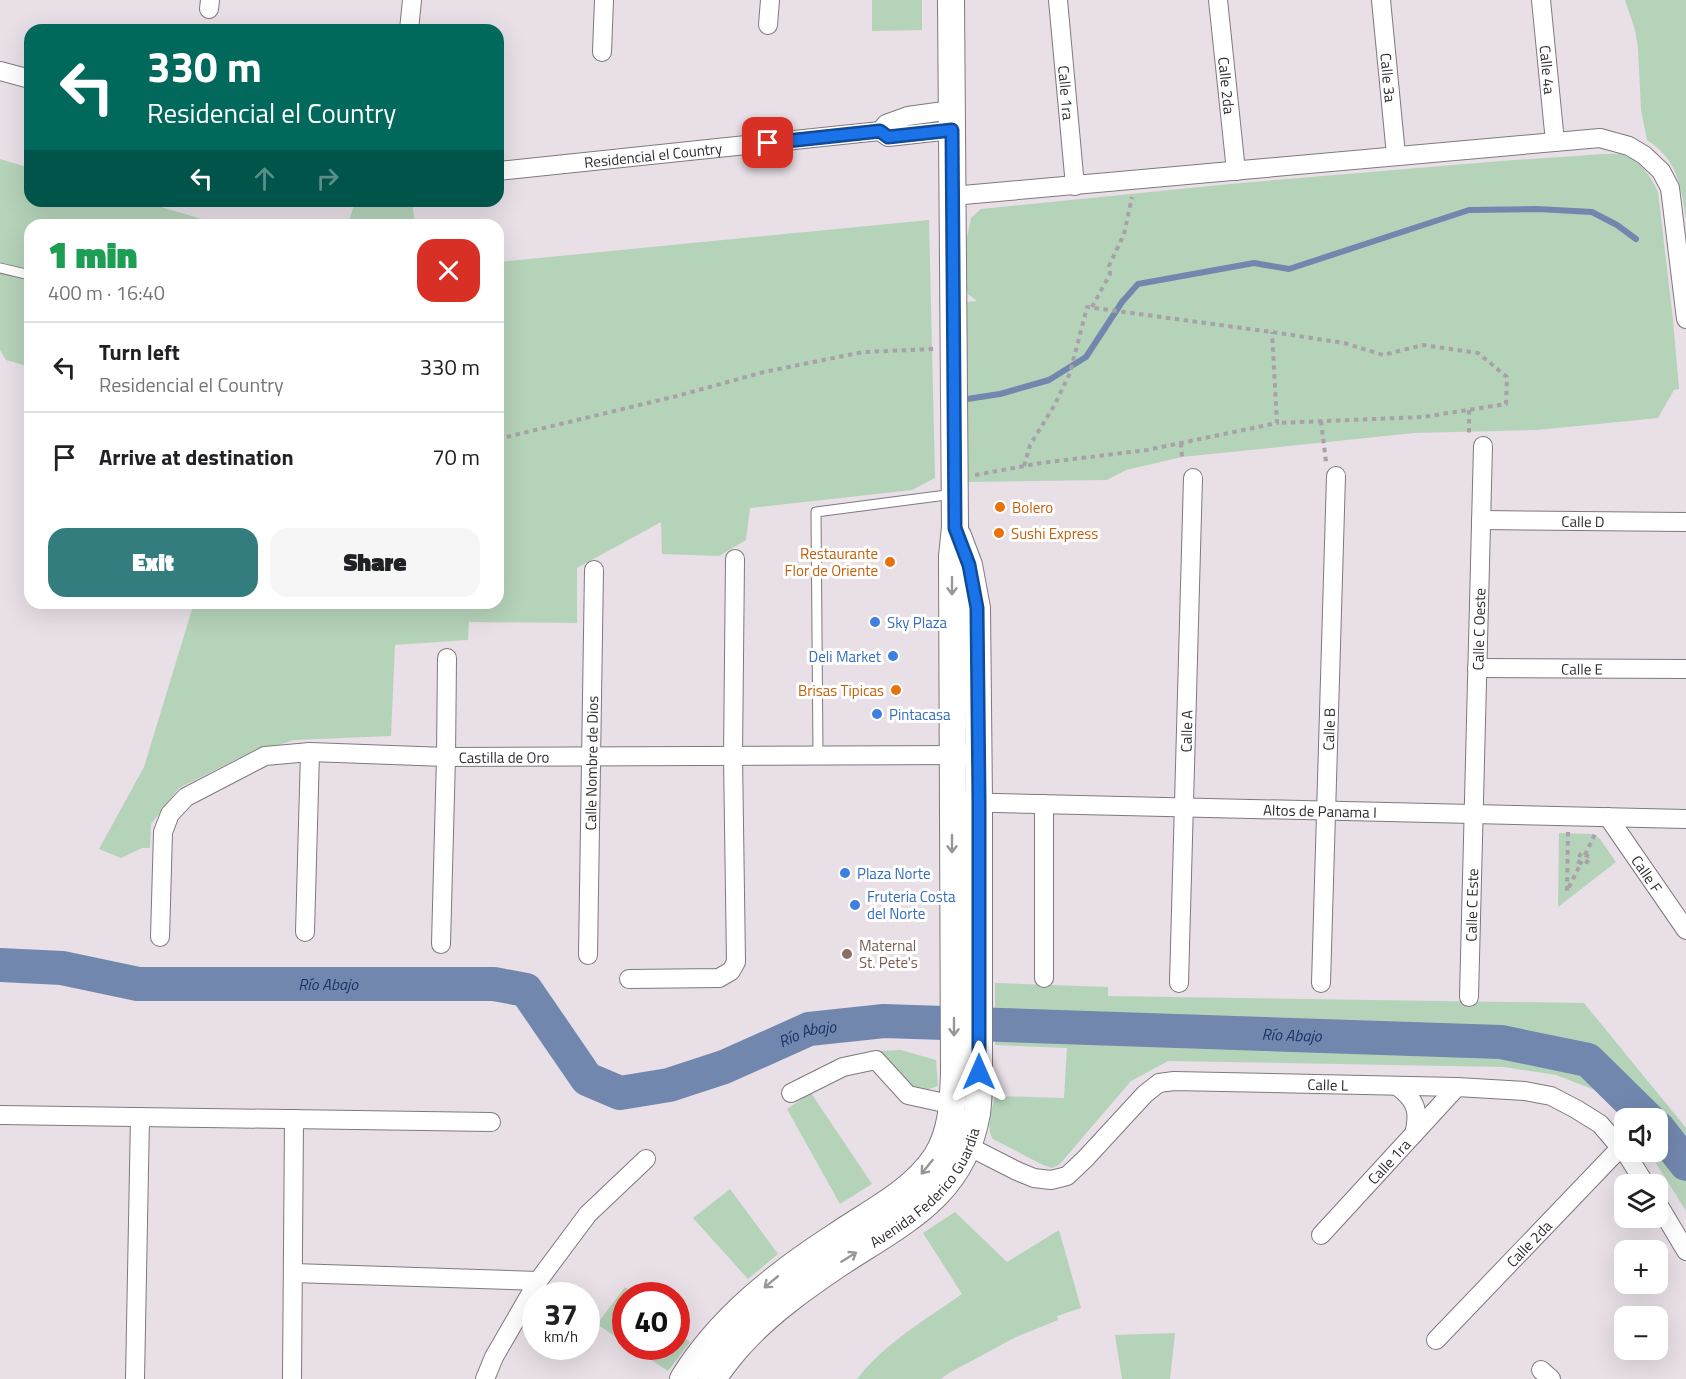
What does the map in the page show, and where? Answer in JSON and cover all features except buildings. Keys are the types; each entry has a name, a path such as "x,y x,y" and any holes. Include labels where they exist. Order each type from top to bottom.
{"street":[{"path":"410,24 412,0"},
{"path":"602,52 604,0"},
{"path":"768,25 770,0"},
{"name":"Avenida Federico Guardia","path":"712,1379 741,1343 776,1310 931,1201 949,1182 957,1140 951,1118 954,1072 952,556 955,487 951,0"},
{"name":"Calle 1ra","path":"1058,0 1075,186"},
{"name":"Calle 2da","path":"1218,0 1236,171"},
{"name":"Calle 3a","path":"1381,0 1396,156"},
{"name":"Calle 4a","path":"1541,0 1555,142"},
{"path":"0,70 24,77"},
{"name":"Residencial el Country","path":"504,170 880,131 888,137 952,120"},
{"path":"952,196 1600,138 1629,146 1644,155 1661,171 1670,188 1686,320"},
{"name":"Calle C Oeste","path":"1474,814 1481,519 1476,442"},
{"name":"Calle B","path":"1321,983 1332,473"},
{"name":"Calle A","path":"1179,983 1193,478"},
{"name":"Calle D","path":"1481,519 1686,522"},
{"name":"Avenida Federico Guardia","path":"692,1376 724,1326 755,1295 787,1269 888,1203 916,1181 936,1156 957,1140 978,1111 977,608 969,565 955,528"},
{"path":"629,979 719,978 731,971 736,962 733,756 735,559"},
{"name":"Calle Nombre de Dios","path":"588,955 594,570"},
{"path":"441,944 447,658"},
{"name":"Calle E","path":"1477,668 1686,669"},
{"path":"305,932 310,752"},
{"name":"Castilla de Oro","path":"160,937 163,832 170,814 186,796 265,756 310,752 446,757 979,755"},
{"name":"Altos de Panama I","path":"952,802 1686,819"},
{"path":"1044,804 1044,978"},
{"name":"Calle C Este","path":"1469,997 1474,814"},
{"name":"Calle F","path":"1608,817 1686,930"},
{"path":"791,1093 843,1067 876,1060 908,1095 940,1102 953,1100"},
{"name":"Calle L","path":"957,1140 1034,1178 1051,1180 1067,1176 1145,1095 1159,1083 1174,1081 1457,1087 1525,1091 1551,1096 1576,1108 1600,1124 1614,1140"},
{"path":"1397,1086 1408,1094 1416,1106 1418,1120 1414,1134"},
{"name":"Calle 1ra","path":"1321,1235 1457,1087"},
{"path":"0,1115 490,1122"},
{"path":"135,1379 140,1117"},
{"path":"292,1379 294,1119"},
{"path":"485,1379 494,1357 538,1281 588,1214 646,1159"},
{"name":"Calle 2da","path":"1436,1340 1614,1159"},
{"path":"1668,1221 1686,1251"},
{"path":"293,1273 538,1281"}],"lane":[{"path":"0,268 24,274"},
{"path":"818,755 816,513 955,487"}],"path":[{"path":"1092,307 1110,274 1108,266 1124,234 1133,194"},
{"path":"955,487 981,474 1147,450 1277,423 1423,417 1506,404 1507,377 1478,353 1422,345 1383,355 1344,343 1087,307 1070,373 1054,406 1030,445 1024,466"},
{"path":"1272,332 1277,423"},
{"path":"504,438 677,396 764,372 863,352 954,346"},
{"path":"1469,410 1476,442"},
{"path":"1321,421 1332,473"},
{"path":"1181,443 1182,457"},
{"path":"1568,831 1568,891 1581,863 1586,865 1590,857 1585,855 1596,833"}],"green space":[{"path":"872,0 922,0 922,30 872,31"},
{"path":"1625,0 1686,0 1686,220 1680,185 1672,165 1647,140 1641,110 1638,48 1635,30"},
{"path":"1622,154 1636,161 1649,175 1658,192 1679,389 1674,390 1658,418 1537,430 1414,433 1182,457 1126,470 1107,480 964,482 966,302 977,301 968,294 964,283 966,242 971,218 981,209 1230,184"},
{"path":"0,159 24,166 24,207 161,207 202,219 24,219 24,365 6,360 0,350"},
{"path":"353,207 413,207 414,219 350,219"},
{"path":"929,220 935,478 912,490 750,508 746,540 719,556 662,554 661,522 577,568 577,623 469,622 468,640 395,645 391,736 294,740 237,759 179,788 151,824 150,848 142,848 121,858 99,849 144,767 192,609 504,609 504,261"},
{"path":"1559,833 1593,834 1600,839 1616,862 1558,907"},
{"path":"995,983 1108,987 1108,996 1584,1003 1686,1128 1686,1211 1668,1182 1668,1174 1663,1174 1655,1162 1668,1162 1668,1108 1614,1108 1595,1090 1556,1075 1504,1067 1168,1061 1131,1081 1059,1165 1052,1168 993,1139 990,1118 995,1096 1064,1098 1067,1048 995,1045"},
{"path":"901,1050 936,1060 938,1086 926,1090 911,1089 880,1051"},
{"path":"811,1093 872,1184 840,1204 787,1109"},
{"path":"730,1189 778,1254 748,1279 693,1218"},
{"path":"955,1212 1007,1262 1059,1230 1081,1308 1057,1316 1058,1320 1016,1337 941,1379 857,1379 893,1343 962,1294 923,1233"},
{"path":"612,1304 612,1334 600,1326 600,1320"},
{"path":"1175,1333 1170,1379 1122,1379 1115,1335"},
{"path":"652,1360 676,1360 668,1371"}],"waterway":[{"path":"967,399 1000,394 1049,380 1086,357 1122,302 1138,284 1254,263 1289,269 1469,210 1537,209 1592,212 1617,225 1636,239"},
{"name":"Río Abajo","path":"0,965 62,968 138,984 494,984 526,990 587,1079 620,1093 669,1085 724,1067 809,1029 884,1021 1501,1042 1588,1060 1637,1108"},
{"name":"Río Abajo","path":"1668,1141 1686,1164"}],"place":[{"name":"Bolero","path":"1000,507"},
{"name":"Sushi Express","path":"999,533"},
{"name":"Restaurante Flor de Oriente","path":"890,562"},
{"name":"Sky Plaza","path":"875,622"},
{"name":"Deli Market","path":"893,656"},
{"name":"Brisas Tipicas","path":"896,690"},
{"name":"Pintacasa","path":"877,714"},
{"name":"Plaza Norte","path":"845,873"},
{"name":"Fruteria Costa del Norte","path":"855,905"},
{"name":"Maternal St. Pete's","path":"847,954"}],"route":[{"path":"768,143 880,131 888,137 952,130 955,528 969,565 977,608 979,1072"}]}
